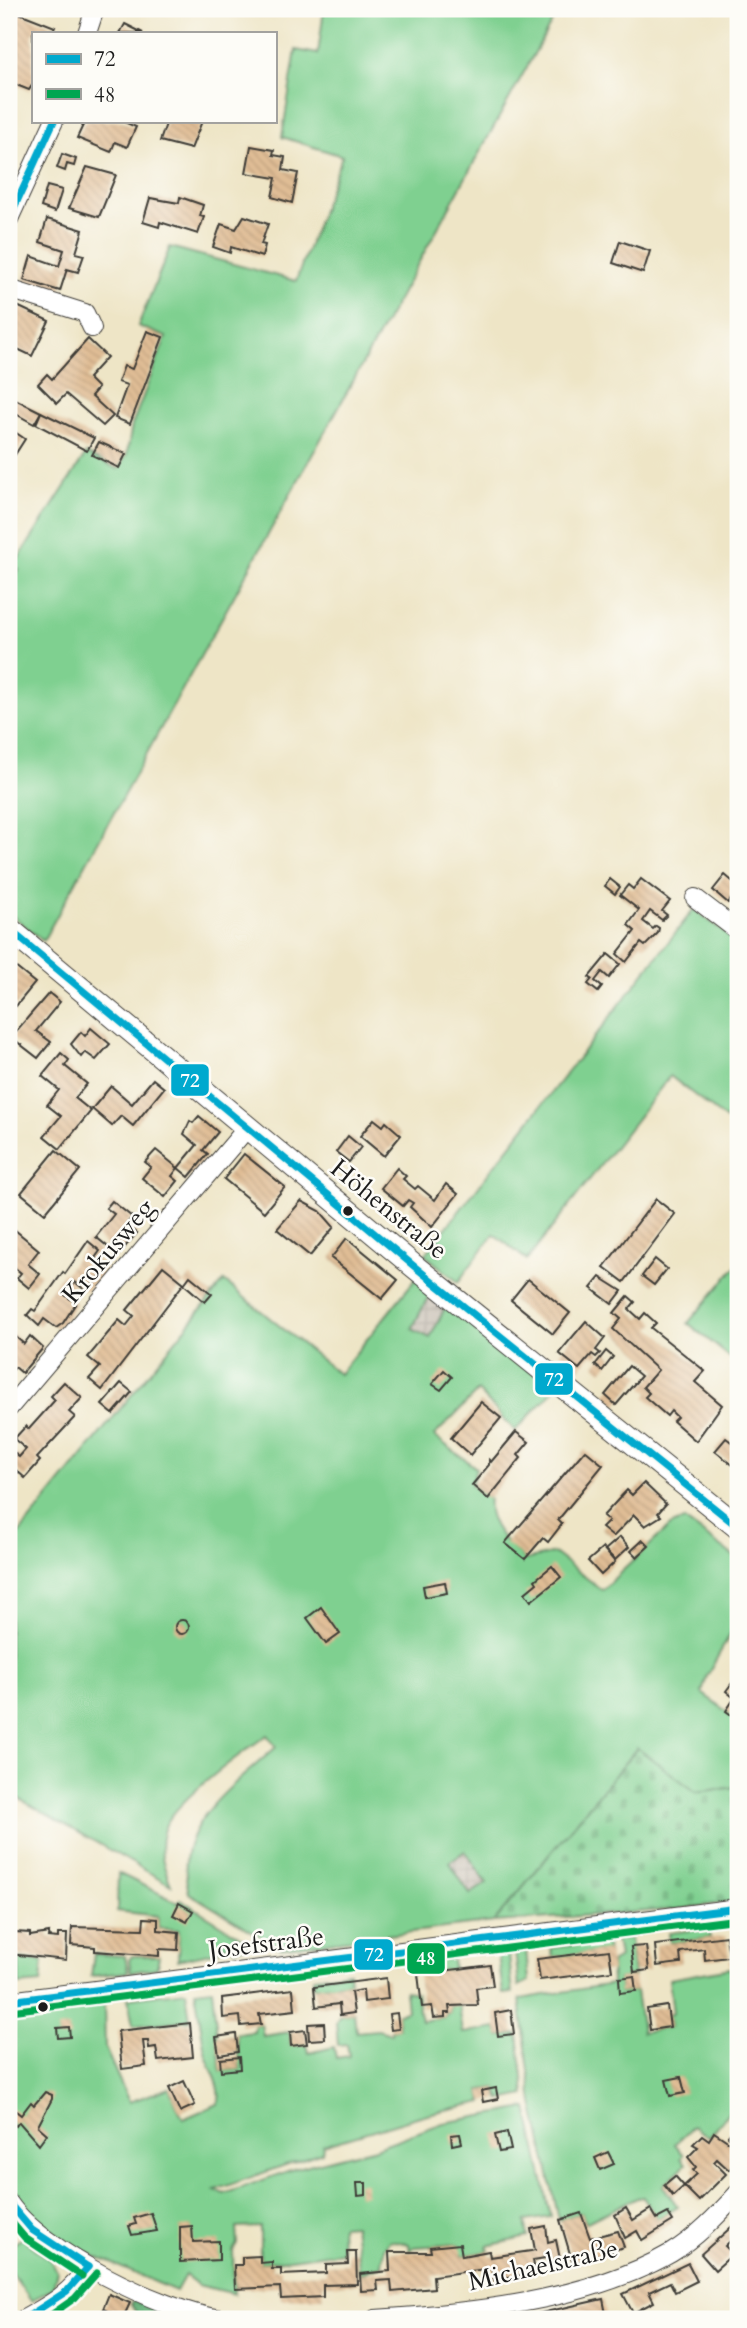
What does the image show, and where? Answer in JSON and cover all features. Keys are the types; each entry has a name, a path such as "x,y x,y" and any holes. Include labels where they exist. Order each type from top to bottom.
{"street":[{"path":"87,32 94,9"},
{"path":"9,219 54,122"},
{"path":"9,289 85,313 92,328"},
{"path":"695,898 738,931"},
{"name":"Höhenstraße","path":"9,929 247,1128 738,1527"},
{"name":"Krokusweg","path":"9,1408 247,1128"},
{"name":"Josefstraße","path":"9,2001 738,1908"},
{"name":"Michaelstraße","path":"375,2319 481,2308 608,2281 673,2252 716,2218 738,2193"},
{"path":"9,2203 32,2230 88,2267 155,2297 220,2319"},
{"path":"24,2319 63,2298 75,2288 88,2267"}],"shaded area":[{"path":"428,1296 446,1306 430,1338 411,1329"},
{"path":"466,1851 487,1883 470,1894 449,1862"}],"green space":[{"path":"324,9 559,9 43,941 9,913 9,584 19,570 13,567 86,454 118,469 127,454 132,425 166,337 138,326 170,247 296,281 342,156 282,137 296,50 318,54"},
{"path":"694,909 738,943 738,1129 670,1076 527,1260 494,1234 458,1282 425,1255"},
{"path":"738,1264 738,1364 688,1323"},
{"path":"417,1277 555,1389 515,1431 478,1391 434,1436 476,1468 471,1485 489,1499 494,1525 505,1541 519,1554 526,1560 554,1553 602,1590 670,1526 684,1520 738,1559 738,1620 707,1676 702,1693 738,1720 738,1787 696,1792 636,1749 494,1922 280,1948 189,1893 185,1869 188,1847 209,1810 224,1793 276,1747 267,1735 208,1780 168,1821 163,1832 161,1853 171,1885 9,1793 9,1546 224,1281 339,1374","holes":["428,1297 446,1306 430,1338 412,1329","465,1851 487,1883 470,1894 449,1862"]},
{"path":"637,1748 696,1792 738,1787 738,1901 679,1909 494,1922"},
{"path":"118,1873 177,1902 180,1899 254,1945 234,1949 233,1945 218,1946 219,1951 178,1960 179,1930 158,1928 158,1916 117,1911"},
{"path":"708,1928 710,1938 670,1943 669,1933"},
{"path":"630,1938 634,1976 619,1979 621,1993 636,1991 642,2032 670,2027 668,2015 673,2013 669,1979 731,1968 732,1975 738,1975 738,2082 732,2090 738,2096 738,2101 709,2137 693,2126 675,2144 684,2155 681,2158 686,2164 663,2186 678,2207 657,2219 643,2197 637,2197 585,2223 581,2213 559,2220 533,2103 520,1999 612,1984 611,1963 619,1958 616,1939"},
{"path":"606,1940 608,1951 553,1957 551,1948"},
{"path":"526,1950 529,1981 519,1986 515,1952"},
{"path":"94,1954 125,1956 128,1972 91,1976"},
{"path":"498,1955 509,1955 513,1993 503,1994"},
{"path":"132,1956 159,1956 157,1968 131,1972 129,1960"},
{"path":"452,1958 453,1969 418,1974 418,1962"},
{"path":"19,1959 43,1961 41,1983 19,1985"},
{"path":"349,1972 350,1982 314,1987 313,1977"},
{"path":"212,1989 221,2071 240,2069 236,2034 254,2032 255,2024 261,2024 263,2036 290,2032 291,2046 307,2044 309,2053 334,2047 336,2058 349,2056 347,2044 338,2045 336,2022 340,2015 354,2013 356,2032 378,2030 391,2034 391,2030 399,2029 397,2013 407,2011 405,1991 416,1993 421,2021 445,2017 445,2014 450,2013 449,2006 459,2005 463,2033 497,2028 499,2036 518,2034 525,2095 501,2100 496,2088 481,2090 483,2102 427,2114 323,2145 322,2152 215,2190 224,2194 296,2168 372,2149 443,2123 527,2108 551,2217 525,2221 528,2237 487,2246 489,2251 462,2256 459,2244 414,2247 410,2251 409,2244 390,2240 384,2248 382,2265 360,2274 354,2225 341,2226 342,2252 260,2263 260,2227 236,2228 237,2244 233,2251 234,2294 198,2285 185,2275 176,2291 85,2252 79,2253 27,2210 9,2185 11,2014 39,2010 40,2014 53,2013 53,2008 104,2001 105,2048 129,2102 169,2088 183,2119 218,2104 219,2091 205,2051 195,1991"},
{"path":"186,1991 190,2020 133,2026 128,1998"},
{"path":"22,2238 50,2260 57,2271 53,2288 31,2301 9,2269 9,2247"},
{"path":"135,2298 191,2319 140,2319 131,2305"}],"building":[{"path":"14,11 55,27 52,32 32,32 32,86 29,90 9,82 9,25"},
{"path":"125,24 141,32 121,32"},
{"path":"85,122 124,122 136,127 127,147 115,142 111,152 77,138"},
{"path":"167,122 202,122 191,149 160,141"},
{"path":"251,146 274,150 273,155 285,157 283,170 298,173 292,203 272,197 276,178 246,173"},
{"path":"62,154 76,159 74,166 67,164 65,171 57,168"},
{"path":"87,167 116,175 99,217 69,208"},
{"path":"47,186 62,190 55,212 41,207"},
{"path":"180,197 203,205 200,216 204,217 198,234 160,222 159,227 143,222 150,198 179,203"},
{"path":"244,216 268,224 261,244 265,245 262,257 231,247 230,253 213,247 221,224 236,229"},
{"path":"47,219 83,230 76,253 84,255 78,272 67,269 60,291 24,280 31,256 59,266 64,250 40,242"},
{"path":"620,241 650,251 643,273 613,263"},
{"path":"15,305 49,321 32,356 9,345 9,317"},
{"path":"147,331 163,337 130,424 115,418 127,385 118,382 124,366 132,369"},
{"path":"88,339 107,357 88,378 98,388 91,396 113,416 103,426 66,394 57,403 38,384 47,374 52,379"},
{"path":"15,399 41,412 34,424 9,410"},
{"path":"41,412 94,438 87,451 36,424"},
{"path":"9,428 25,439 9,464"},
{"path":"99,442 126,454 119,468 92,455"},
{"path":"725,875 738,886 738,895 736,893 728,903 713,890"},
{"path":"610,879 620,887 615,894 605,886"},
{"path":"641,879 670,901 662,911 667,915 662,920 650,911 643,921 653,929 656,926 659,928 658,933 645,946 641,943 626,962 617,954 635,931 628,925 639,910 620,895 628,885 633,889"},
{"path":"608,954 620,964 609,978 602,972 595,981 602,987 598,992 588,984 592,979 589,977"},
{"path":"9,962 35,983 16,1006 9,1000"},
{"path":"49,993 60,1002 36,1031 51,1042 38,1058 11,1037"},
{"path":"91,1028 110,1044 96,1060 85,1052 81,1057 71,1044 81,1032 85,1036"},
{"path":"61,1053 69,1060 65,1066 87,1084 75,1098 91,1111 60,1149 44,1136 61,1116 47,1105 59,1090 42,1076"},
{"path":"153,1079 164,1088 133,1126 121,1116 112,1126 92,1109 111,1086 132,1104"},
{"path":"199,1116 218,1132 203,1150 208,1154 189,1177 178,1168 197,1145 184,1134 190,1121 193,1123"},
{"path":"374,1119 383,1126 386,1122 401,1135 384,1156 360,1136"},
{"path":"348,1136 361,1147 349,1162 336,1152"},
{"path":"56,1150 80,1170 45,1213 21,1193"},
{"path":"156,1150 178,1168 172,1176 178,1181 165,1197 142,1178 151,1167 145,1162"},
{"path":"244,1154 285,1187 264,1212 224,1179"},
{"path":"397,1168 406,1176 403,1179 415,1189 418,1186 435,1200 446,1184 458,1194 432,1227 410,1207 413,1203 408,1200 403,1206 381,1188"},
{"path":"656,1199 675,1214 624,1282 604,1267"},
{"path":"112,1201 132,1217 126,1225 137,1233 118,1255 96,1237 114,1214 106,1208"},
{"path":"301,1201 320,1211 334,1227 310,1256 277,1229"},
{"path":"9,1225 39,1250 28,1264 40,1274 29,1288 17,1278 21,1273 9,1263"},
{"path":"347,1238 398,1280 382,1299 331,1258"},
{"path":"88,1241 100,1251 95,1258 106,1267 101,1273 103,1274 86,1291 75,1282 65,1295 76,1303 63,1323 56,1328 44,1319 39,1326 27,1315 32,1309 35,1311"},
{"path":"655,1259 667,1269 654,1285 642,1276"},
{"path":"163,1266 184,1283 102,1390 89,1379 100,1367 88,1357 119,1320 126,1326 134,1316 127,1310"},
{"path":"190,1276 212,1294 205,1302 184,1284"},
{"path":"600,1277 622,1291 612,1304 591,1288"},
{"path":"528,1279 570,1313 553,1334 511,1300"},
{"path":"628,1296 635,1302 629,1309 640,1319 645,1313 656,1323 651,1328 705,1371 695,1382 722,1405 696,1441 673,1421 677,1417 671,1411 667,1416 645,1397 649,1393 643,1387 658,1370 613,1329 621,1319 614,1313"},
{"path":"586,1321 605,1338 596,1350 600,1353 596,1357 592,1354 579,1369 559,1353"},
{"path":"9,1331 24,1344 30,1336 43,1348 22,1373 15,1367 9,1375"},
{"path":"606,1351 613,1357 602,1371 595,1365"},
{"path":"629,1366 641,1376 616,1405 605,1395"},
{"path":"444,1370 452,1377 441,1390 432,1384"},
{"path":"64,1382 82,1398 69,1412 75,1417 37,1458 40,1461 25,1478 16,1470 9,1479 9,1459 14,1453 19,1457 26,1449 14,1439 26,1426 29,1429 55,1400 51,1396"},
{"path":"121,1383 132,1392 113,1414 102,1405"},
{"path":"481,1402 501,1418 470,1455 451,1438"},
{"path":"516,1432 529,1442 518,1455 521,1458 488,1499 472,1485 489,1465 489,1460 491,1462"},
{"path":"726,1438 738,1447 738,1469 715,1451"},
{"path":"585,1450 603,1465 558,1520 562,1524 548,1542 543,1538 525,1559 505,1543"},
{"path":"644,1483 666,1504 658,1513 661,1516 645,1526 634,1515 613,1537 602,1528 609,1521 603,1516 627,1490 632,1495"},
{"path":"620,1537 629,1547 615,1560 605,1550"},
{"path":"643,1540 649,1546 637,1557 631,1551"},
{"path":"603,1548 615,1562 601,1575 588,1561"},
{"path":"552,1566 561,1577 531,1601 525,1593 537,1583 535,1580"},
{"path":"445,1582 447,1593 425,1597 423,1586"},
{"path":"321,1607 340,1634 326,1644 307,1618"},
{"path":"182,1620 187,1622 187,1632 182,1634 177,1632 175,1627 177,1622"},
{"path":"738,1675 738,1701 726,1691"},
{"path":"734,1699 738,1702 738,1720 726,1711"},
{"path":"179,1903 193,1911 187,1922 173,1915"},
{"path":"144,1918 158,1919 158,1930 179,1932 178,1950 159,1949 159,1956 95,1951 95,1947 71,1945 72,1927 143,1929"},
{"path":"15,1932 30,1933 30,1936 49,1933 48,1937 58,1938 58,1934 67,1934 66,1960 9,1954 9,1937 15,1938"},
{"path":"726,1936 729,1957 705,1960 704,1949 680,1952 681,1963 657,1966 655,1945"},
{"path":"646,1946 649,1970 634,1972 631,1947"},
{"path":"609,1950 612,1971 540,1980 537,1959"},
{"path":"738,1959 738,1975 732,1975 730,1960"},
{"path":"490,1965 493,1986 476,1988 478,2005 449,2006 450,2013 445,2013 445,2017 434,2018 432,2006 422,2007 418,1974"},
{"path":"634,1976 636,1991 620,1993 619,1978"},
{"path":"386,1978 388,1999 364,2002 363,1990 351,1992 354,2013 340,2015 339,2004 316,2007 314,1987"},
{"path":"293,1989 295,2010 259,2014 261,2024 241,2026 240,2016 223,2018 222,1998"},
{"path":"667,2006 670,2027 650,2030 647,2009"},
{"path":"511,2010 514,2034 498,2036 495,2013"},
{"path":"397,2013 399,2029 391,2030 389,2014"},
{"path":"190,2023 193,2057 158,2061 156,2047 149,2048 148,2041 143,2041 146,2066 122,2069 118,2031"},
{"path":"324,2023 325,2039 309,2040 308,2024"},
{"path":"69,2027 70,2037 58,2038 57,2028"},
{"path":"305,2030 307,2044 291,2046 290,2032"},
{"path":"236,2034 238,2052 219,2055 216,2037"},
{"path":"239,2057 240,2069 221,2071 220,2059"},
{"path":"681,2077 685,2093 670,2096 666,2080"},
{"path":"184,2081 195,2105 180,2112 169,2088"},
{"path":"496,2088 498,2099 483,2102 481,2091"},
{"path":"45,2092 52,2095 52,2099 38,2126 47,2134 39,2145 19,2122 16,2126 9,2120 9,2112 12,2108 21,2115 31,2102 34,2105"},
{"path":"738,2124 738,2145 728,2136"},
{"path":"507,2132 511,2150 499,2152 495,2135"},
{"path":"714,2132 738,2148 738,2158 729,2170 717,2159 714,2162 726,2174 699,2201 684,2186 697,2174 693,2170 696,2167 688,2157 698,2147 693,2144 702,2135 709,2140"},
{"path":"460,2134 462,2143 452,2145 451,2135"},
{"path":"608,2152 614,2164 600,2170 595,2158"},
{"path":"675,2176 684,2186 673,2196 664,2185"},
{"path":"357,2183 366,2183 366,2195 358,2196"},
{"path":"626,2208 633,2220 651,2209 657,2219 668,2213 673,2221 642,2240 637,2231 625,2238 615,2215"},
{"path":"151,2213 157,2231 132,2235 129,2226 136,2224 134,2218"},
{"path":"581,2213 590,2238 618,2231 624,2247 573,2264 560,2220"},
{"path":"738,2221 738,2234 725,2246 733,2254 715,2270 701,2254"},
{"path":"192,2226 193,2242 219,2241 219,2260 180,2262 180,2227"},
{"path":"546,2226 548,2242 556,2240 560,2259 552,2261 551,2257 533,2260 535,2272 494,2280 492,2268 433,2276 434,2288 392,2292 391,2280 377,2281 378,2290 361,2291 360,2274 390,2271 389,2252 431,2252 430,2247 460,2244 462,2256 489,2251 490,2257 531,2251 535,2250 531,2229"},
{"path":"347,2252 356,2252 357,2284 323,2285 323,2297 281,2299 280,2287 235,2289 234,2265 242,2265 242,2257 260,2256 260,2263 272,2262 272,2269 281,2269 281,2275 326,2273 326,2265 348,2264"},
{"path":"688,2263 697,2281 675,2292 670,2282 649,2292 654,2302 633,2313 623,2294"},
{"path":"109,2294 130,2303 123,2318 103,2309"},
{"path":"603,2299 607,2319 583,2319 582,2314 557,2319 533,2319 532,2315"}],"transit line":[{"name":"72","path":"9,219 54,122"},
{"name":"72","path":"9,929 415,1267 738,1527"},
{"name":"72","path":"9,2001 738,1908"},
{"name":"48","path":"10,2011 738,1919"},
{"name":"72","path":"9,2203 32,2230 88,2267"},
{"name":"48","path":"9,2219 25,2238 82,2276"},
{"name":"72","path":"24,2319 67,2291 88,2267"},
{"name":"48","path":"45,2319 75,2298 97,2273"}]}
